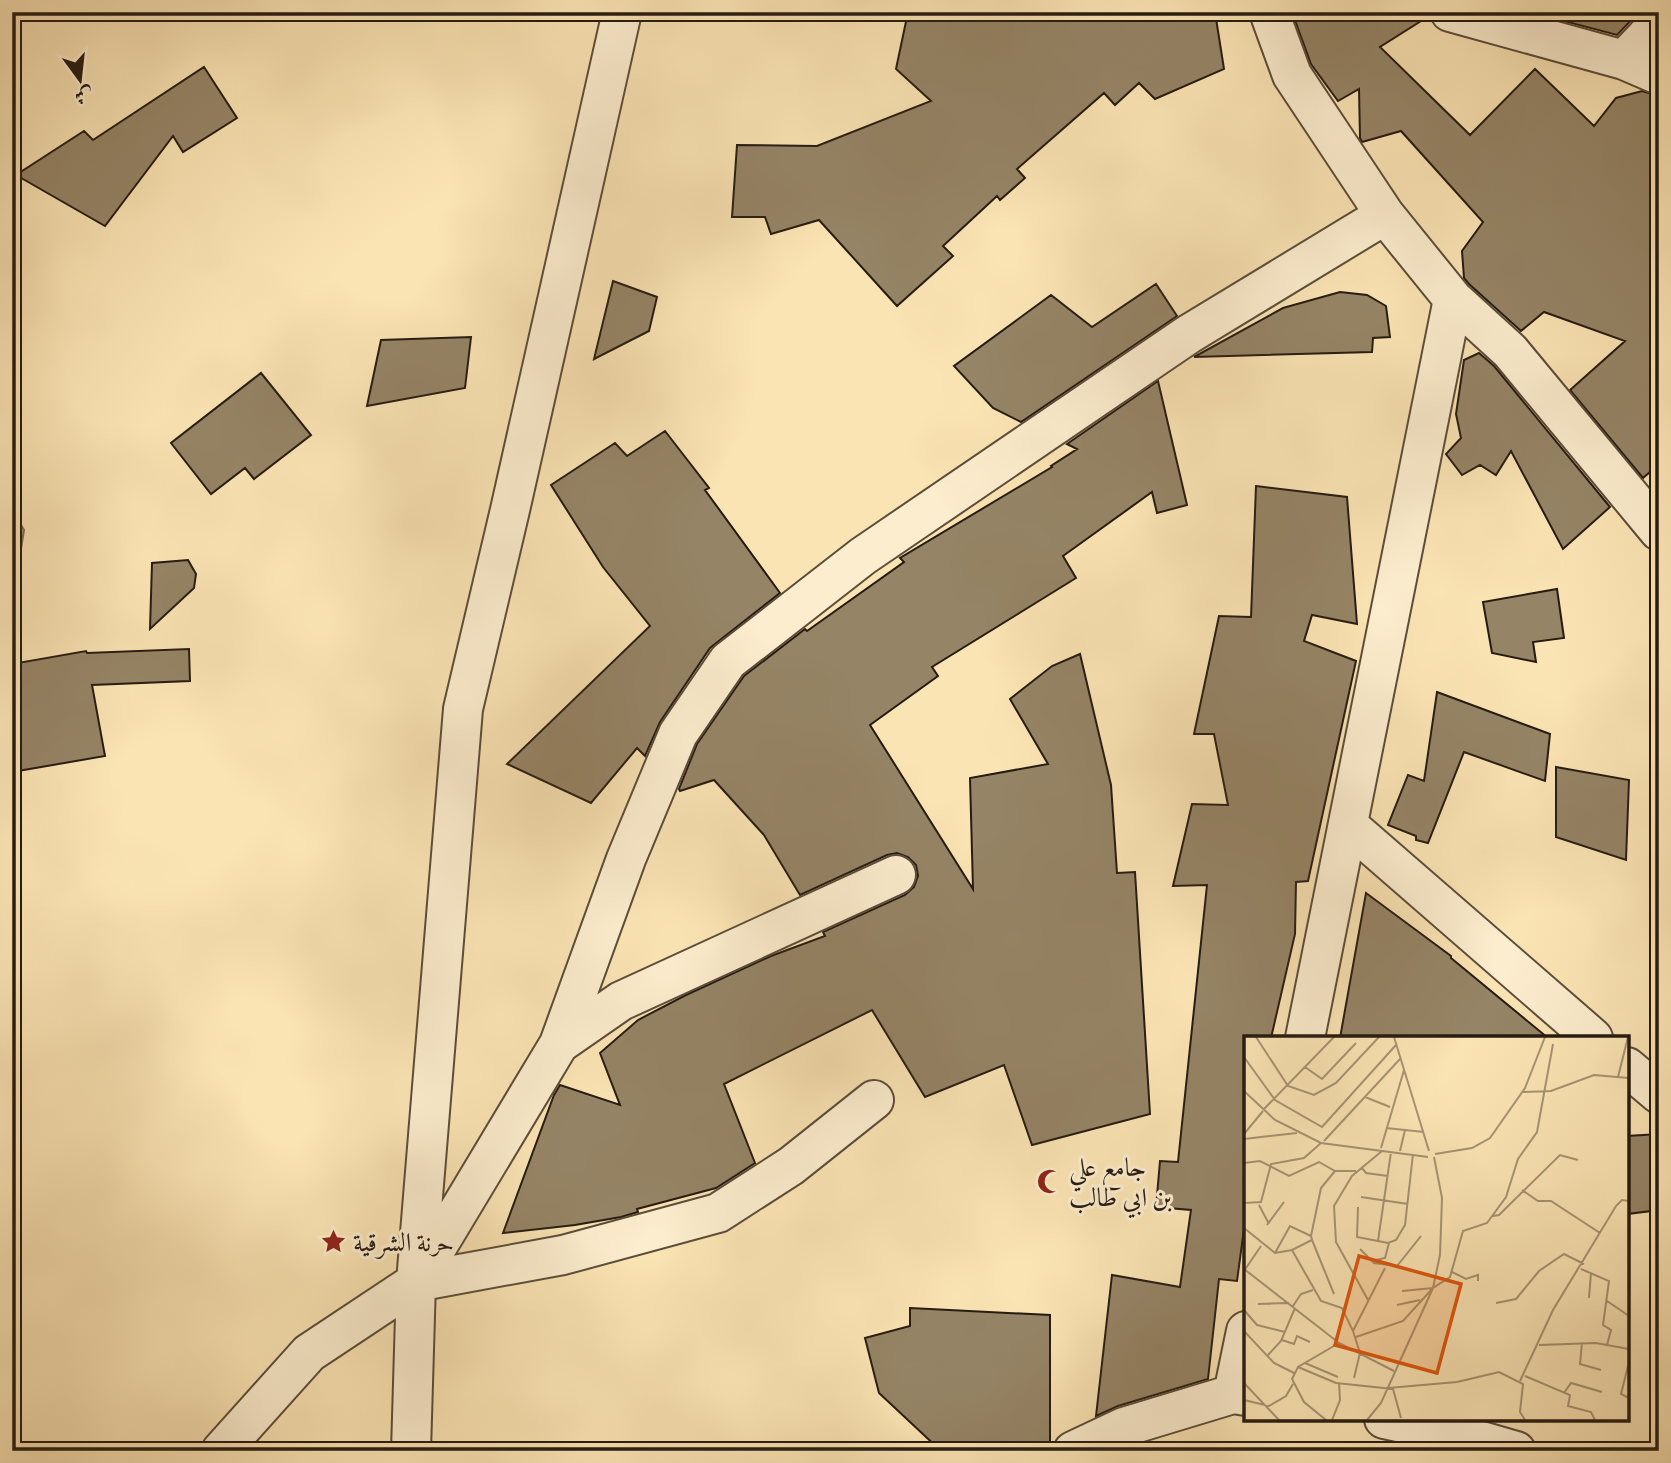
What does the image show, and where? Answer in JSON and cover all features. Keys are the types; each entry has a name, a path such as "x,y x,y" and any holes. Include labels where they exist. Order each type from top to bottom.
{"street":[{"path":"411,1451 416,1282 463,709 622,12"},
{"path":"1269,12 1292,75 1385,215 1453,299 1510,351 1659,531"},
{"path":"1450,12 1624,60 1659,75"},
{"path":"1624,60 1659,23"},
{"path":"416,1282 559,1044 626,859 678,734 728,661 863,556 1189,334 1385,215"},
{"path":"1305,1036 1453,299"},
{"path":"1348,825 1591,1036"},
{"path":"559,1044 621,1001 895,875"},
{"path":"1629,1069 1659,1094"},
{"path":"221,1451 309,1353 416,1282 563,1255 718,1213 790,1166 874,1100"},
{"path":"1073,1451 1124,1427 1239,1395 1244,1349"},
{"path":"1390,1421 1462,1444 1516,1451"}],"shaded area":[{"path":"12,510 24,530 16,580 12,583"}],"building":[{"path":"908,12 1215,12 1224,69 1155,99 1139,83 1115,105 1104,93 1017,169 1025,178 1000,200 997,196 943,246 953,256 897,306 819,220 771,234 765,217 732,217 737,145 817,146 931,101 896,69"},
{"path":"1292,12 1429,12 1429,16 1380,47 1470,135 1535,69 1594,126 1616,98 1642,91 1659,96 1659,464 1643,478 1570,390 1625,341 1544,312 1521,331 1469,284 1464,278 1462,251 1483,222 1401,131 1362,142 1359,89 1338,101 1311,64"},
{"path":"1546,12 1639,12 1617,35 1545,16"},
{"path":"204,67 237,118 183,152 173,136 105,226 16,175 84,131 93,140"},
{"path":"613,281 657,297 649,331 594,359"},
{"path":"1156,284 1177,316 1021,422 993,408 954,366 1051,295 1092,327"},
{"path":"1340,292 1367,295 1386,306 1390,337 1373,338 1372,352 1194,357 1283,308"},
{"path":"471,337 465,388 367,406 381,340"},
{"path":"1479,353 1494,366 1610,507 1563,549 1511,451 1496,475 1480,465 1462,475 1446,454 1461,438 1456,414 1464,360"},
{"path":"261,373 311,435 254,479 245,468 211,494 171,443"},
{"path":"1158,381 1187,505 1157,513 1152,492 1063,556 1076,578 932,667 938,676 870,725 973,889 970,778 1048,764 1010,699 1052,666 1080,654 1111,785 1117,873 1135,872 1150,1114 1032,1145 1004,1065 925,1097 872,1010 724,1084 755,1163 716,1188 637,1209 638,1212 621,1217 503,1233 560,1085 620,1105 600,1053 638,1020 771,956 825,936 823,932 905,895 914,887 918,876 916,865 908,857 897,853 887,855 800,895 764,835 714,780 680,791 697,744 744,676 805,629 807,631 904,562 900,558 1052,467 1077,449 1067,444"},
{"path":"665,431 709,488 705,490 780,593 710,648 660,722 645,756 637,748 591,803 507,764 650,626 603,567 551,485 615,443 627,456"},
{"path":"1256,486 1347,497 1357,624 1312,615 1304,641 1356,661 1308,881 1296,882 1295,934 1271,1036 1244,1036 1244,1229 1237,1281 1219,1279 1208,1379 1118,1406 1096,1416 1112,1275 1180,1287 1191,1210 1156,1207 1160,1161 1178,1162 1207,885 1173,886 1192,804 1228,805 1214,734 1194,734 1219,616 1251,617"},
{"path":"188,560 196,574 194,588 150,629 152,563"},
{"path":"1557,589 1564,638 1533,642 1536,662 1492,653 1483,602"},
{"path":"189,649 190,681 92,685 105,756 12,772 12,664 86,651"},
{"path":"1437,692 1550,734 1545,781 1464,752 1428,843 1416,840 1416,836 1388,825 1408,775 1424,781"},
{"path":"1556,767 1629,780 1626,860 1556,837"},
{"path":"1366,893 1451,956 1546,1036 1340,1036"},
{"path":"1659,1134 1659,1210 1629,1214 1629,1136"},
{"path":"910,1308 1050,1315 1050,1444 1036,1443 1013,1451 941,1451 879,1393 865,1338 910,1326"}],"place":[{"name":"جامع علي بن ابي طالب","path":"1049,1182"},
{"name":"حرنة الشرقية","path":"333,1242"}]}
